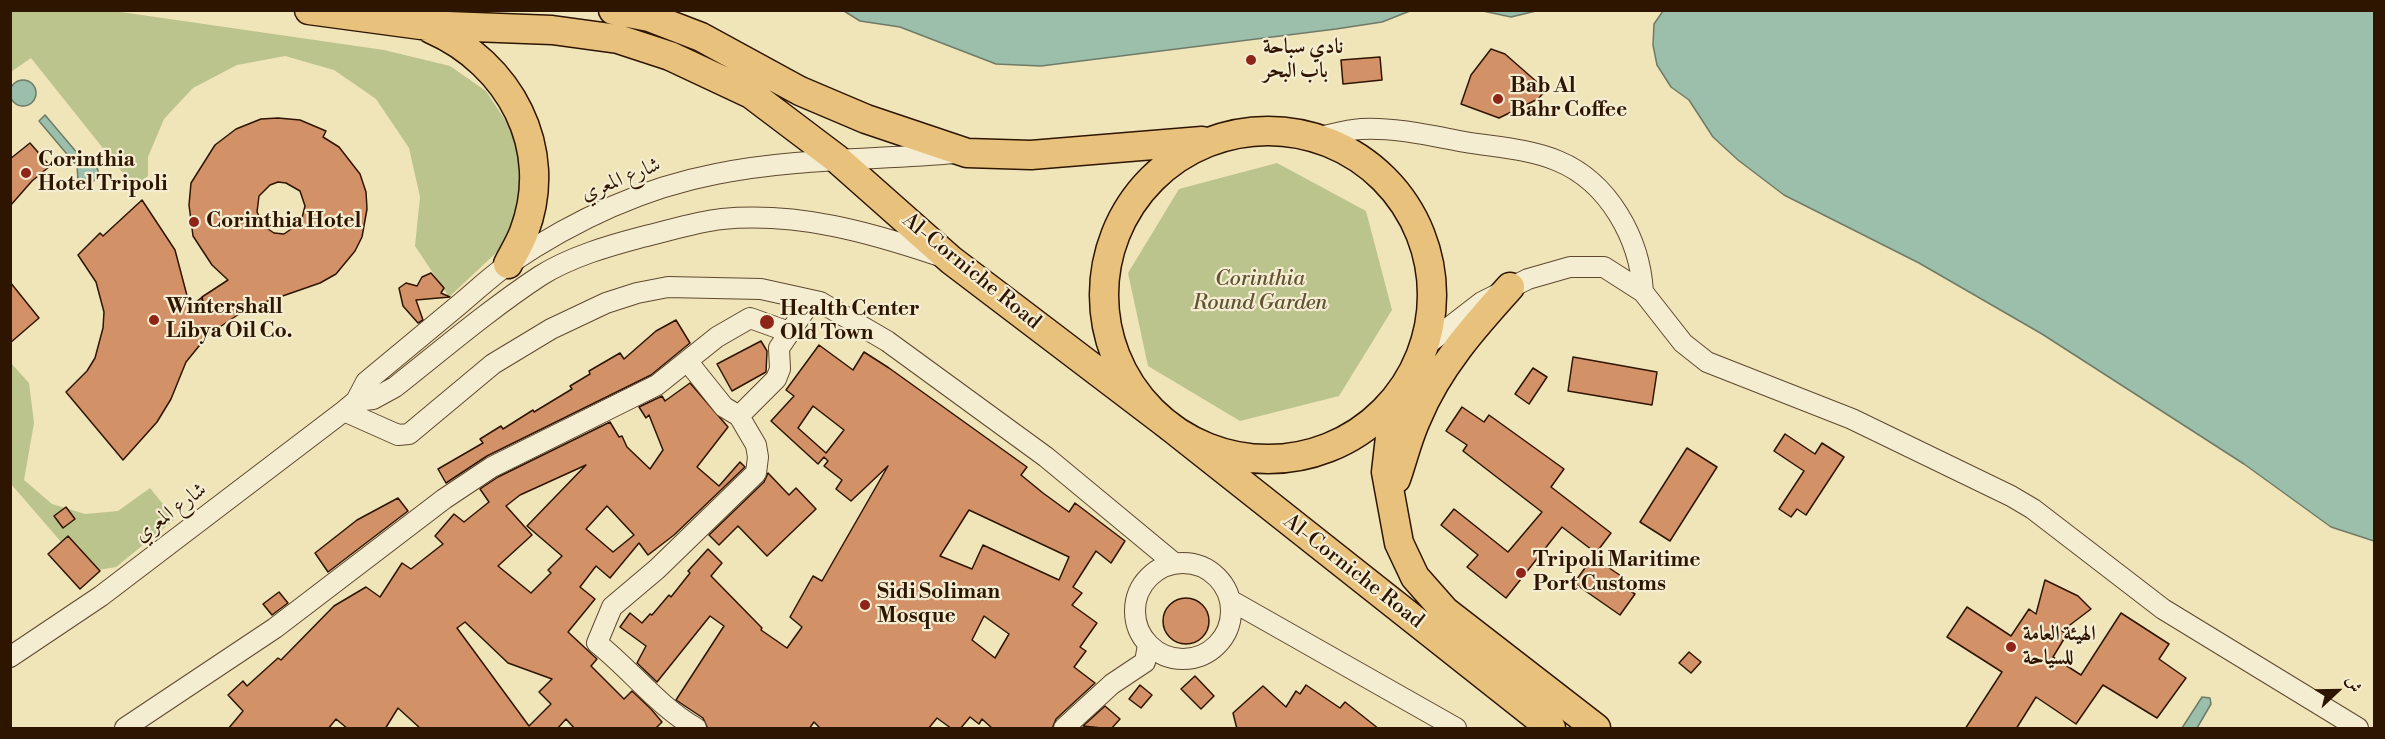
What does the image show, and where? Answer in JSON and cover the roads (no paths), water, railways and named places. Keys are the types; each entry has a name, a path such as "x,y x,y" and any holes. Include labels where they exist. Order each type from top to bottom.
{"highway":[{"name":"Al-Corniche Road","path":"309,10 421,25 552,30 618,39 670,56 751,94 837,159 951,260 1168,425 1551,729"},
{"path":"613,10 649,17 701,37 800,91 866,119 967,153 1031,155 1213,140 1247,132 1282,131 1316,138 1343,149 1368,164 1389,184 1411,215 1429,260 1433,289 1431,318 1425,346 1394,402 1363,430 1326,450 1286,459 1244,458 1204,447 1168,425 1142,401 1123,371 1108,327 1105,304 1106,269 1115,235 1132,204 1154,177 1172,162 1213,140"},
{"path":"421,25 455,39 484,62 508,90 524,123 533,159 533,196 525,231 508,264"},
{"path":"1390,507 1396,479 1416,418 1439,374 1473,329 1510,287"},
{"name":"Al-Corniche Road","path":"1394,402 1386,472 1390,507 1405,559 1415,577 1445,611 1596,729"}],"street":[{"path":"1316,138 1361,129 1438,137 1544,156 1571,167 1605,196 1630,234 1640,262 1643,292"},
{"name":"شارع المعري","path":"10,657 101,596 350,406 366,382 508,264 606,209 656,189 715,174 837,159 967,153"},
{"name":"شارع المعري","path":"350,406 374,399 395,387 541,275 570,260 689,225 721,219 797,219 878,235 951,260"},
{"path":"1425,346 1463,315 1510,287 1570,267 1616,265 1628,255 1630,234"},
{"path":"1604,267 1643,292 1677,337 1707,362 1852,419 2011,496 2033,509 2163,609 2358,729"},
{"path":"350,406 398,435 409,434 493,364 551,329 606,303 637,293 668,287 749,288 820,302 851,318 953,388 1046,457 1174,563"},
{"path":"749,288 750,318"},
{"path":"739,416 777,379 780,369 779,348 811,301"},
{"path":"125,729 274,628 444,499 492,466 657,385 717,337 750,318 789,332"},
{"path":"688,362 724,407 739,416 756,445 758,457 756,473 657,569 612,607 597,644 623,664 666,709 688,727"},
{"path":"1174,563 1199,565 1211,571 1226,589 1230,600 1231,612 1225,635 1206,654 1191,659 1176,659 1161,655 1148,645 1139,633 1134,618 1135,602 1140,587 1149,575 1174,563"},
{"path":"1230,600 1456,729"},
{"path":"1064,729 1112,684 1145,662 1148,645"}],"place":[{"name":"نادي سباحة باب البحر","path":"1251,60"},
{"name":"Bab Al Bahr Coffee","path":"1498,99"},
{"name":"Corinthia Hotel Tripoli","path":"26,173"},
{"name":"Corinthia Hotel","path":"194,222"},
{"name":"Wintershall Libya Oil Co.","path":"154,320"},
{"name":"Health Center Old Town","path":"767,322"},
{"name":"Tripoli Maritime Port Customs","path":"1521,573"},
{"name":"Sidi Soliman Mosque","path":"865,605"},
{"name":"الهيئة العامة للسياحة","path":"2011,647"}],"park label":[{"name":"Corinthia Round Garden","path":"1260,292"}]}
